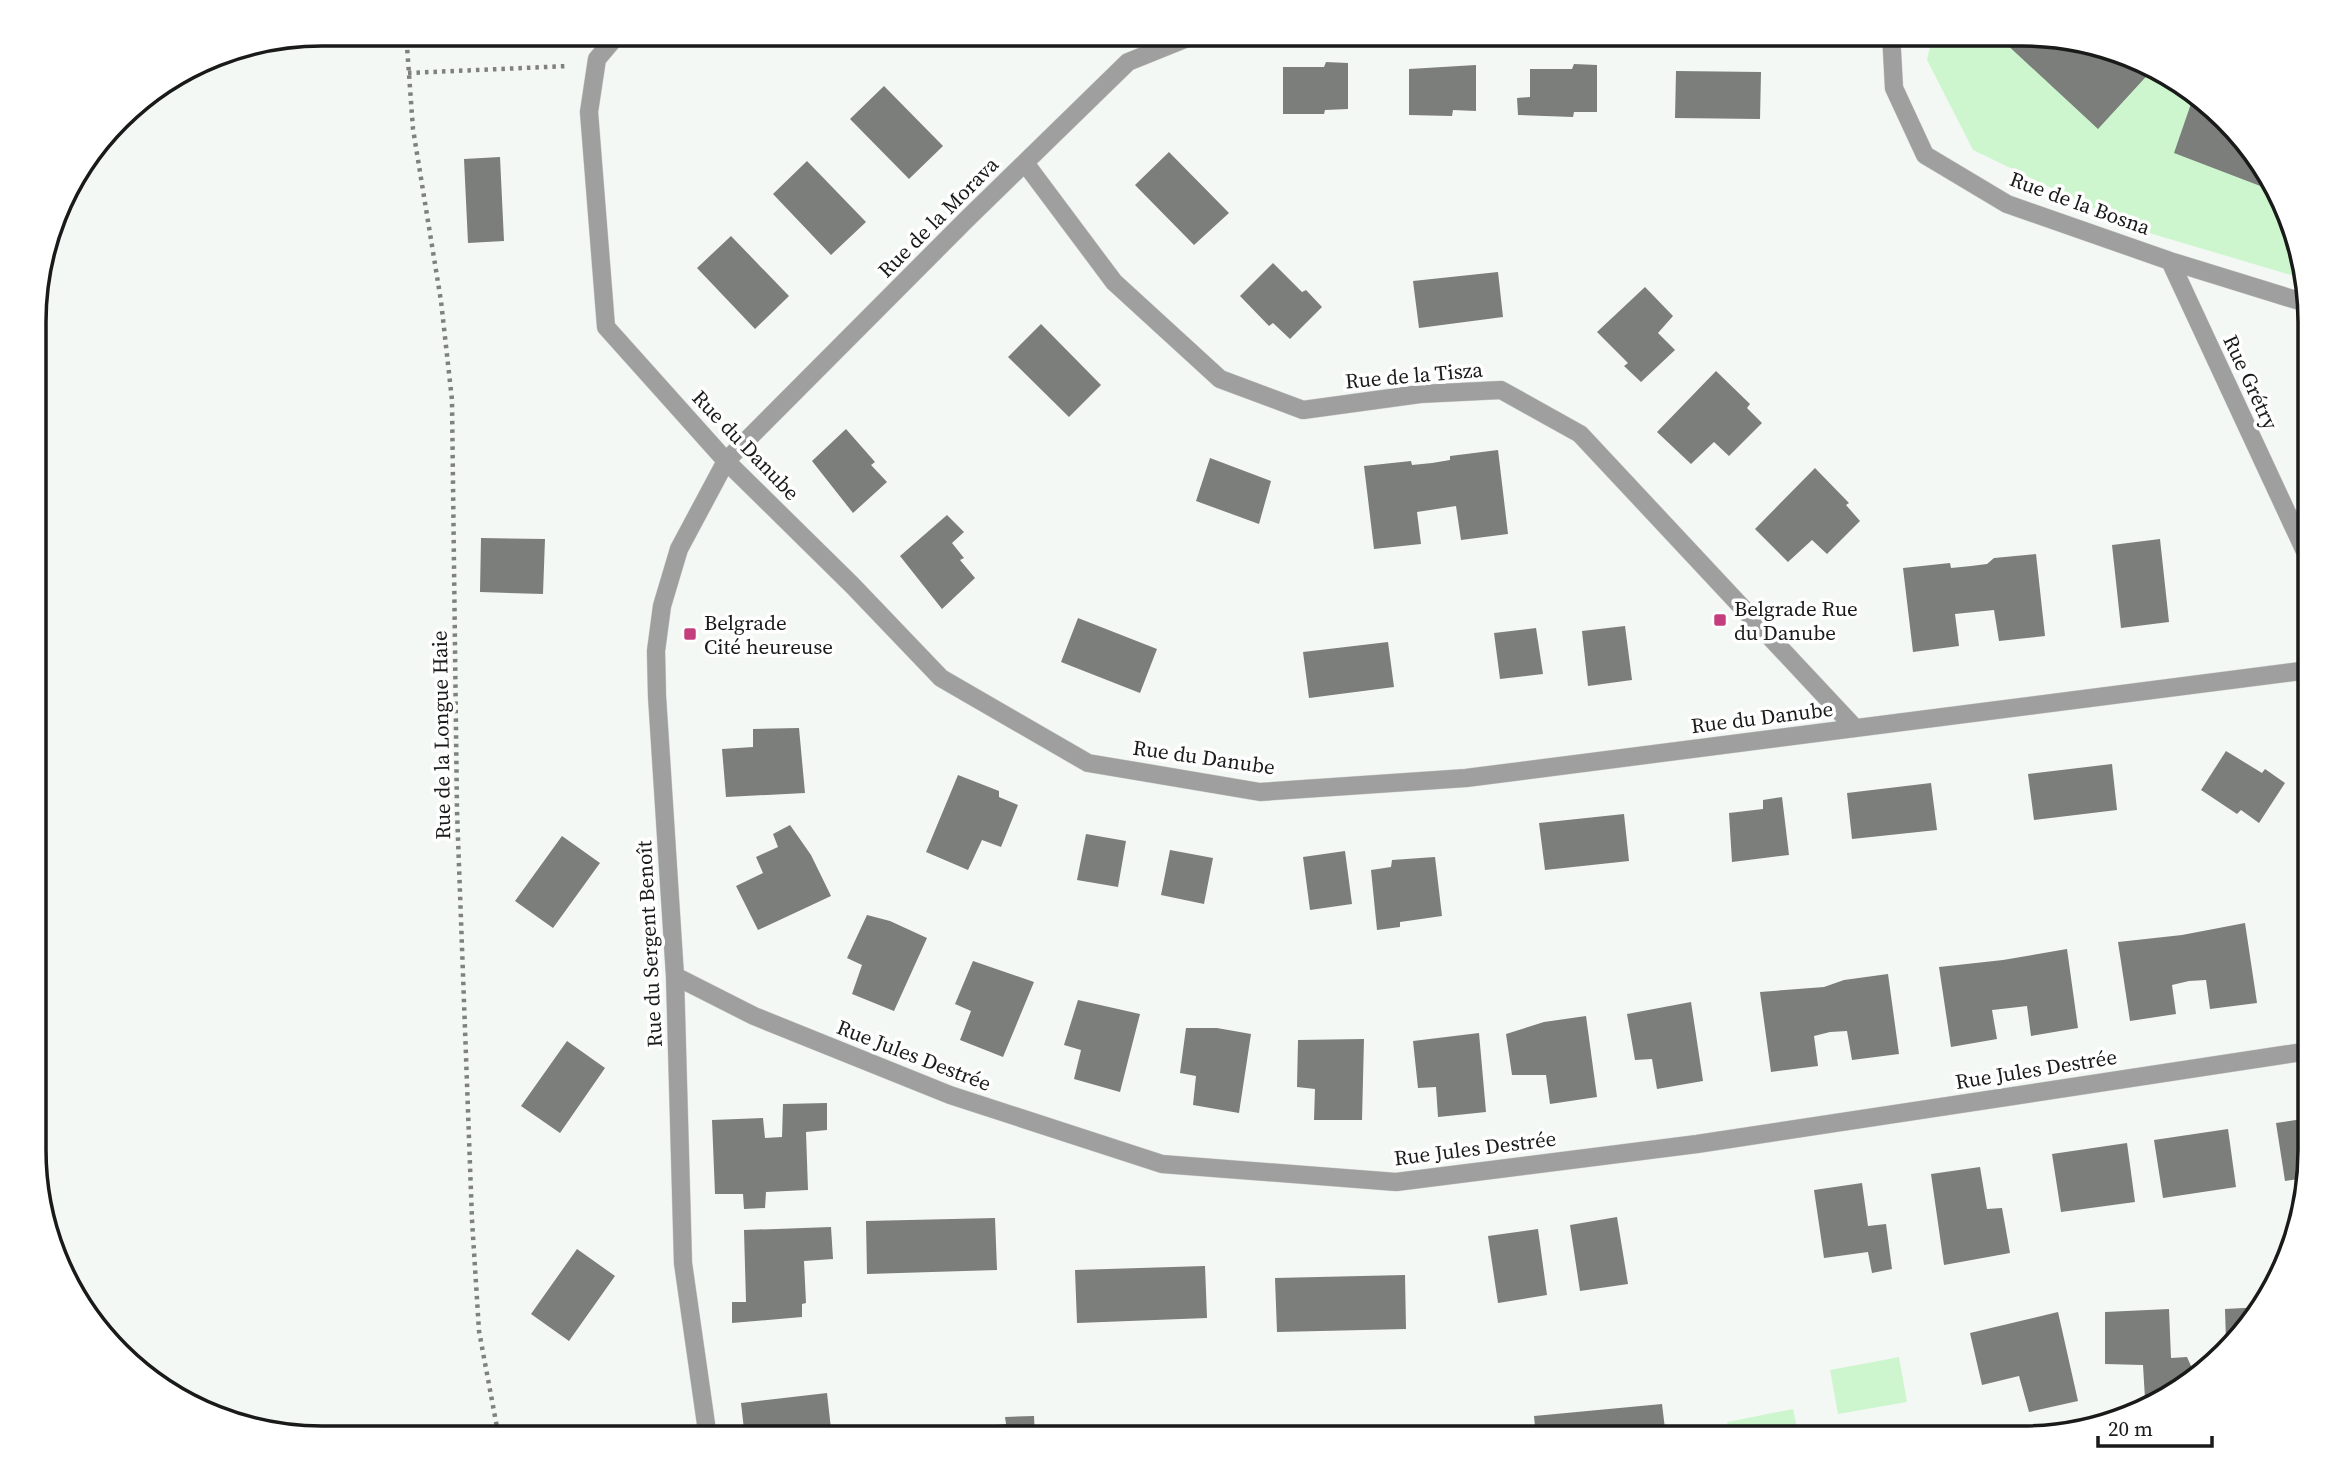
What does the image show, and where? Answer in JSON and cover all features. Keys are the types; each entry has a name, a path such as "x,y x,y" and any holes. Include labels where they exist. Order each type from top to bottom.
{"street":[{"path":"597,59 608,46"},
{"name":"Rue de la Morava","path":"726,461 1128,62 1168,46"},
{"name":"Rue de la Bosna","path":"1892,46 1894,88 1926,155 2007,204 2170,261 2297,300"},
{"name":"Rue du Danube","path":"597,59 589,112 606,327 726,461 852,585 941,678 1088,763 1260,792 1466,778 2298,671"},
{"name":"Rue de la Tisza","path":"1025,163 1114,282 1220,379 1303,410 1420,394 1501,390 1580,434 1855,728"},
{"name":"Rue Grétry","path":"2170,261 2298,535"},
{"name":"Rue du Sergent Benoît","path":"706,1426 683,1264 675,975 656,651 662,606 679,549 726,461"},
{"name":"Rue Jules Destrée","path":"675,975 754,1016 950,1095 1162,1164 1396,1182 1697,1144 2298,1053"}],"path":[{"name":"Rue de la Longue Haie","path":"407,46 413,129 441,301 452,400 457,811 472,1220 480,1331 497,1426"},
{"path":"408,73 567,66 597,59"}],"green space":[{"path":"1930,46 2040,46 2110,60 2160,82 2217,126 2251,168 2269,199 2283,233 2293,276 2139,230 1973,150 1927,60"},
{"path":"1899,1357 1907,1402 1838,1414 1830,1370"},
{"path":"1793,1409 1797,1426 1728,1426 1727,1422"}],"building":[{"path":"2008,46 2040,46 2075,51 2110,60 2147,76 2098,129"},
{"path":"1326,62 1348,63 1348,109 1325,110 1324,114 1283,114 1283,67 1324,67"},
{"path":"1574,64 1597,65 1597,112 1574,112 1573,117 1518,115 1517,98 1530,97 1530,69 1572,69"},
{"path":"1476,65 1476,111 1453,110 1452,116 1409,115 1409,69"},
{"path":"1676,71 1761,72 1760,119 1675,118"},
{"path":"884,86 943,146 909,179 850,119"},
{"path":"2191,104 2217,126 2240,153 2263,187 2174,153"},
{"path":"1169,152 1229,213 1194,245 1135,185"},
{"path":"500,157 504,241 468,243 464,159"},
{"path":"807,161 866,222 831,255 773,194"},
{"path":"731,236 789,296 755,329 697,268"},
{"path":"1273,263 1302,292 1306,290 1322,307 1290,339 1273,323 1269,326 1240,296"},
{"path":"1498,272 1503,317 1419,328 1413,281"},
{"path":"1645,287 1673,316 1658,333 1675,350 1641,382 1624,366 1628,363 1597,332"},
{"path":"1041,324 1101,385 1069,417 1008,357"},
{"path":"1716,371 1750,404 1747,408 1762,423 1729,456 1714,442 1691,464 1657,432"},
{"path":"846,429 875,462 871,465 887,482 853,513 812,461"},
{"path":"1498,450 1508,534 1461,540 1456,506 1417,512 1421,544 1374,549 1364,466 1411,461 1412,465 1432,463 1450,460 1450,456"},
{"path":"1210,458 1271,481 1259,524 1196,501"},
{"path":"1815,468 1849,503 1846,505 1860,521 1827,554 1812,540 1788,562 1755,529"},
{"path":"947,515 964,532 952,543 964,558 960,560 975,578 942,609 900,556"},
{"path":"481,538 545,539 543,594 480,592"},
{"path":"2160,539 2169,622 2121,628 2112,545"},
{"path":"2036,554 2045,636 1999,641 1994,610 1955,614 1959,646 1913,652 1903,568 1950,563 1951,568 1971,566 1987,564 1994,558"},
{"path":"1078,618 1157,649 1140,693 1061,662"},
{"path":"1625,626 1632,680 1588,686 1582,631"},
{"path":"1536,628 1543,674 1500,679 1494,633"},
{"path":"1388,642 1394,687 1309,698 1303,652"},
{"path":"799,728 805,793 726,797 722,749 753,747 753,729"},
{"path":"2226,751 2262,773 2265,769 2285,783 2259,823 2241,810 2237,814 2201,790"},
{"path":"2112,764 2117,810 2034,820 2028,774"},
{"path":"958,775 999,791 999,797 1018,805 1001,847 982,840 968,870 926,852"},
{"path":"1931,783 1937,830 1852,839 1847,793"},
{"path":"1782,797 1789,855 1732,862 1729,813 1763,809 1763,800"},
{"path":"1624,814 1629,861 1545,870 1539,823"},
{"path":"790,825 811,855 831,896 758,930 736,886 763,873 756,857 778,847 773,834"},
{"path":"1086,834 1126,841 1118,887 1077,880"},
{"path":"562,836 600,863 553,928 515,901"},
{"path":"1170,850 1213,858 1204,904 1161,895"},
{"path":"1345,851 1352,904 1310,910 1303,857"},
{"path":"1435,857 1442,916 1400,922 1400,927 1377,930 1371,870 1391,867 1392,860"},
{"path":"867,915 890,921 927,938 894,1011 852,994 862,965 847,958"},
{"path":"2245,923 2257,1003 2210,1009 2206,980 2189,981 2172,985 2176,1014 2130,1021 2118,942 2182,935"},
{"path":"2067,949 2078,1028 2031,1036 2027,1006 1992,1010 1997,1039 1951,1047 1939,967"},
{"path":"973,961 1034,982 1003,1057 960,1040 971,1011 955,1004"},
{"path":"1888,974 1899,1054 1852,1060 1847,1031 1830,1032 1814,1036 1818,1066 1771,1072 1760,992 1824,987 1844,980"},
{"path":"1078,1000 1140,1014 1120,1092 1074,1079 1081,1050 1064,1045"},
{"path":"1691,1002 1703,1081 1657,1089 1652,1059 1635,1060 1627,1014"},
{"path":"1586,1016 1597,1097 1550,1104 1546,1075 1512,1075 1506,1034 1544,1022"},
{"path":"1186,1028 1217,1028 1251,1034 1239,1113 1193,1105 1196,1076 1180,1073"},
{"path":"1479,1033 1486,1112 1438,1117 1436,1087 1418,1088 1413,1041"},
{"path":"1364,1039 1362,1120 1314,1120 1315,1089 1297,1087 1298,1040"},
{"path":"567,1041 605,1068 560,1133 521,1106"},
{"path":"827,1103 827,1130 806,1132 808,1190 766,1192 765,1208 744,1209 743,1194 715,1194 712,1120 763,1118 765,1138 782,1137 783,1104"},
{"path":"2298,1120 2296,1180 2285,1181 2276,1123"},
{"path":"2228,1129 2236,1187 2163,1198 2154,1140"},
{"path":"2127,1143 2135,1202 2061,1212 2052,1154"},
{"path":"1980,1167 1987,1209 2002,1208 2010,1253 1944,1265 1931,1174"},
{"path":"1862,1183 1868,1226 1886,1224 1892,1269 1872,1273 1868,1252 1824,1258 1814,1190"},
{"path":"1617,1217 1628,1284 1580,1291 1570,1225"},
{"path":"995,1218 997,1270 867,1274 866,1221"},
{"path":"831,1227 833,1259 804,1261 806,1303 802,1304 802,1317 732,1323 732,1302 746,1302 744,1230"},
{"path":"1538,1229 1547,1295 1498,1303 1488,1236"},
{"path":"577,1249 615,1276 569,1341 531,1314"},
{"path":"1205,1266 1207,1318 1077,1323 1075,1270"},
{"path":"1405,1275 1406,1329 1277,1332 1275,1278"},
{"path":"2247,1308 2226,1335 2225,1309"},
{"path":"2169,1309 2171,1358 2187,1357 2191,1367 2145,1397 2143,1365 2105,1364 2105,1312"},
{"path":"2058,1312 2078,1401 2029,1412 2019,1376 1982,1385 1970,1333"},
{"path":"827,1393 831,1426 744,1426 741,1403"},
{"path":"1662,1404 1665,1426 1535,1426 1534,1416"},
{"path":"1034,1416 1034,1426 987,1426 1006,1424 1005,1417"}],"place":[{"name":"Belgrade Rue du Danube","path":"1720,620"},
{"name":"Belgrade Cité heureuse","path":"690,634"}]}
